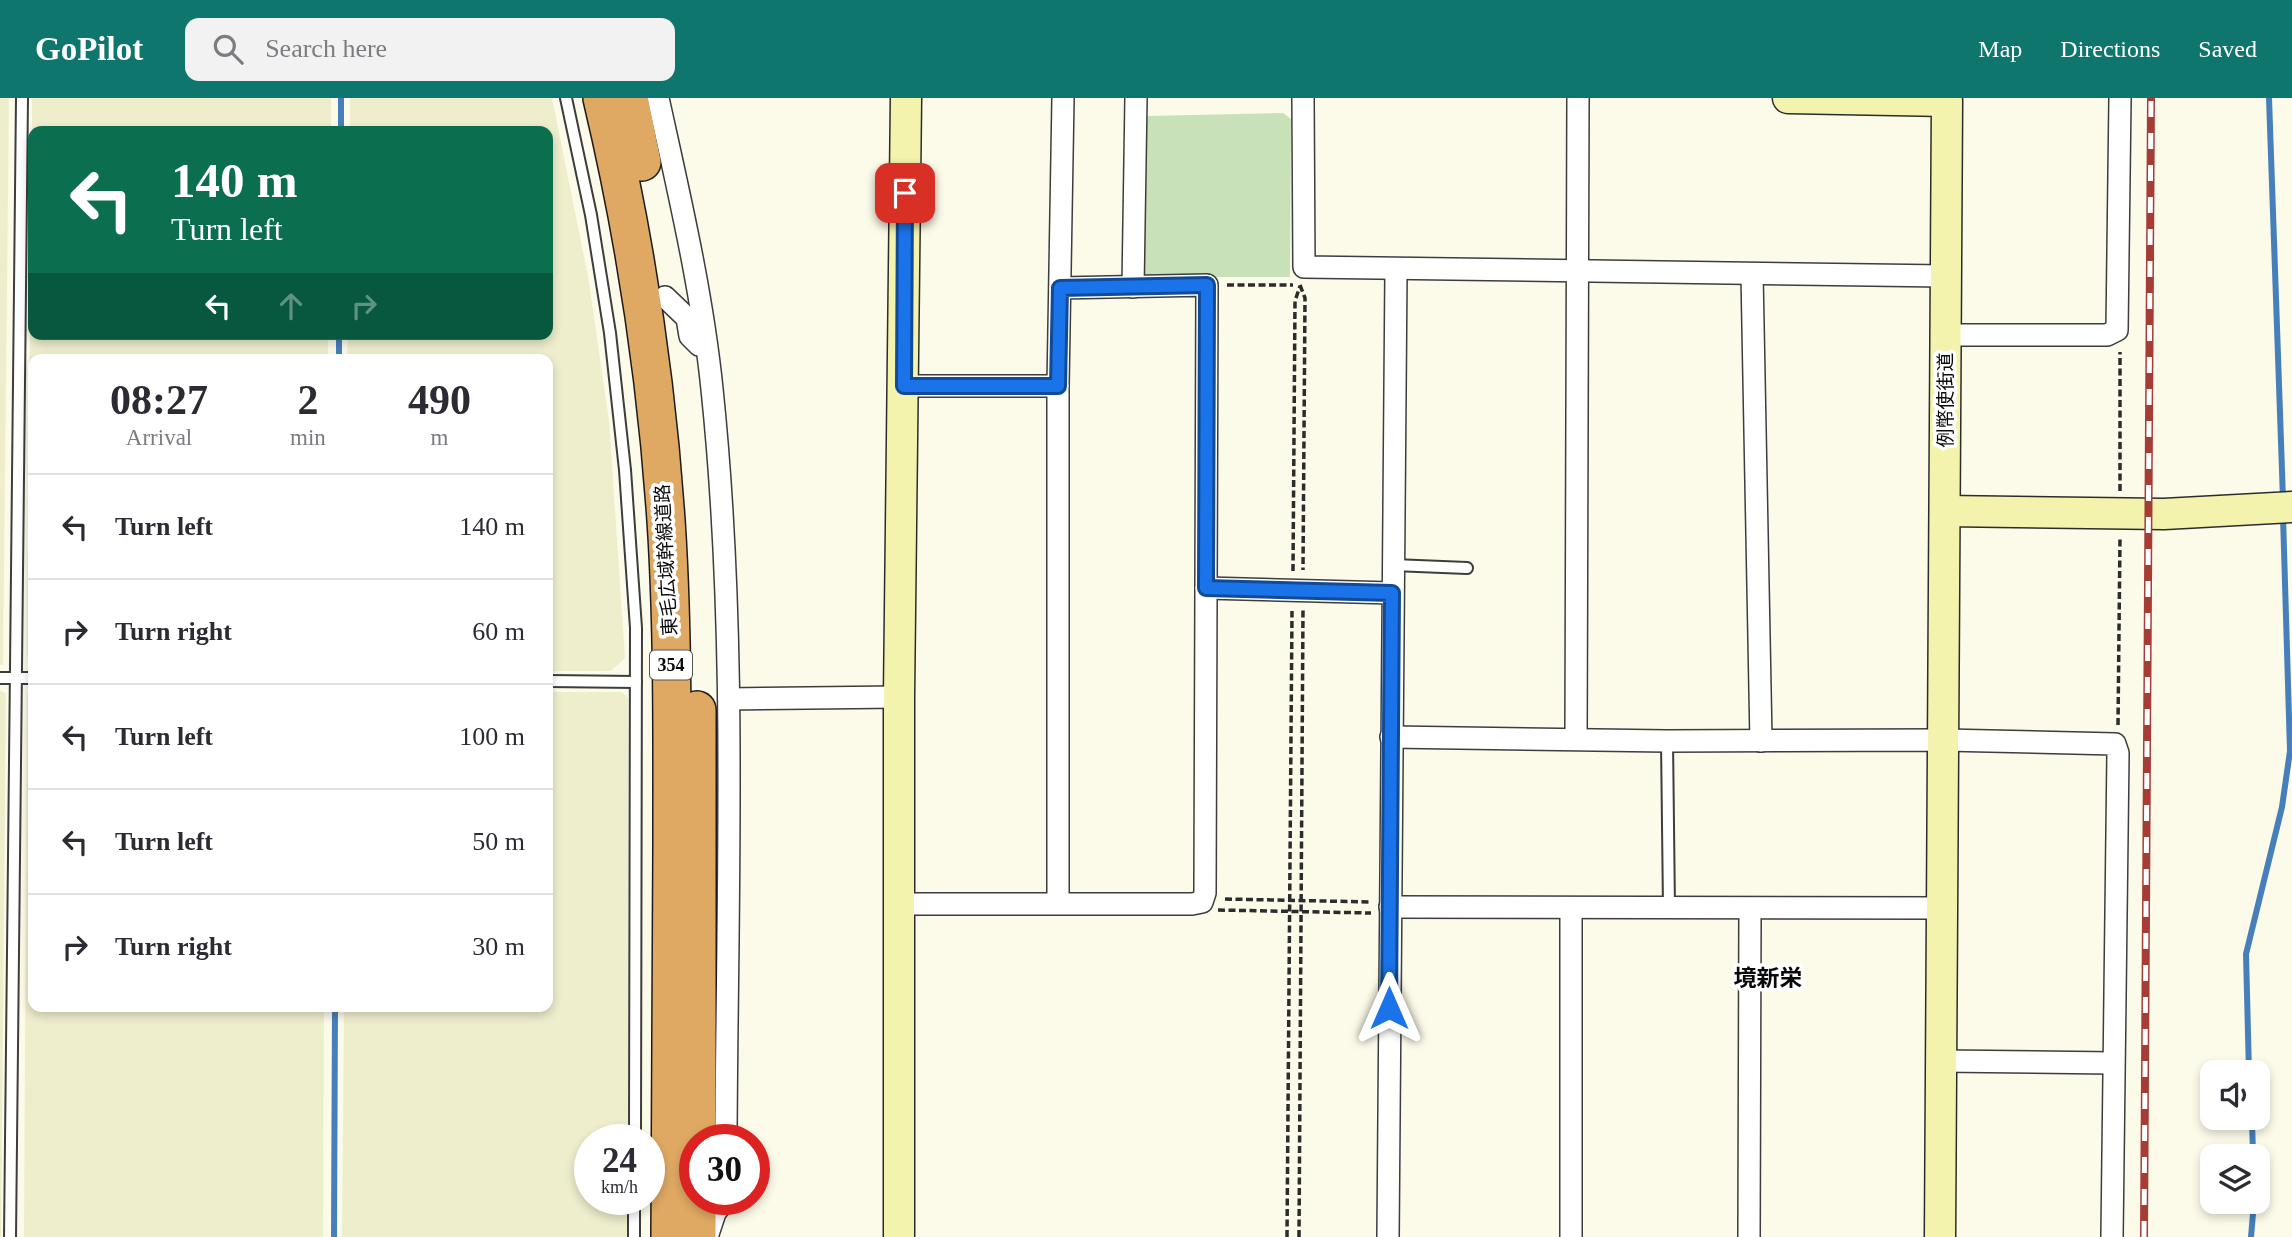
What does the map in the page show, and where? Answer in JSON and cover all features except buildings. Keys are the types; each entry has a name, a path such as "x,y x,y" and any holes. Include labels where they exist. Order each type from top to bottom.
{"highway":[{"name":"東毛広域幹線道路","path":"602,98 617,161 642,302 657,418 667,536 672,762 670,1237"},
{"name":"東毛広域幹線道路","path":"629,98 665,297 682,414 693,546 698,772 697,1124"},
{"path":"697,1215 697,1237"}],"street":[{"path":"667,98 658,98 693,259 707,355 724,540 729,699 726,1124"},
{"path":"899,1237 899,697 906,98"},
{"path":"1058,903 1058,386 1063,98"},
{"path":"1133,287 1136,98"},
{"path":"1303,98 1302,276 1396,270 1945,276"},
{"path":"1576,739 1578,98"},
{"name":"例幣使街道","path":"1788,98 1947,99 1940,1237"},
{"path":"1946,335 2107,335 2117,330 2120,98"},
{"path":"1388,1237 1396,270"},
{"path":"1752,274 1761,741"},
{"path":"900,904 1202,902 1205,893 1207,285 1060,288"},
{"path":"665,297 687,318 690,336 707,355"},
{"path":"904,386 1058,386"},
{"path":"1945,510 2164,514 2278,507"},
{"path":"1206,588 1392,593"},
{"path":"729,699 899,697"},
{"path":"1391,737 2111,743 2118,748 2112,1237"},
{"path":"1390,907 1943,908"},
{"path":"1571,908 1571,1237"},
{"path":"1749,1237 1750,909"},
{"path":"1941,1061 2113,1063"},
{"path":"707,1237 714,1215"},
{"path":"725,1215 725,1237"}],"lane":[{"path":"10,1237 22,98"},
{"path":"566,98 591,215 610,334 626,483 636,628 635,1124"},
{"path":"1393,565 1467,568"},
{"path":"0,678 28,678"},
{"path":"553,681 636,682"},
{"path":"1667,741 1669,908"},
{"path":"634,1215 634,1237"}],"path":[{"path":"1207,285 1302,276"},
{"path":"1299,1237 1301,901 1295,301 1302,276"},
{"path":"1287,1237 1290,901 1305,298 1302,276"},
{"path":"1202,902 1218,899 1373,902 1390,907"},
{"path":"1202,902 1216,910 1375,913 1390,907"}],"green space":[{"path":"0,98 9,98 3,665 0,665"},
{"path":"32,98 331,98 331,126 32,126"},
{"path":"350,98 552,98 588,276 609,421 625,658 611,671 553,671 553,354 347,354 348,340 553,340 553,126 350,126"},
{"path":"1283,113 1291,119 1290,277 1145,277 1140,271 1142,120 1148,116"},
{"path":"30,340 328,340 328,354 30,354"},
{"path":"28,544 28,656 27,655"},
{"path":"0,690 6,694 1,1237 0,1237"},
{"path":"553,692 622,692 628,698 628,1124 574,1124 574,1215 627,1215 627,1237 342,1237 344,1012 553,1012"},
{"path":"27,694 28,1012 324,1012 323,1237 24,1237"}],"waterway":[{"path":"341,98 341,126"},
{"path":"2269,98 2283,499"},
{"path":"339,340 339,354"},
{"path":"2249,1060 2246,954 2282,807 2290,751 2283,516"},
{"path":"334,1237 335,1012"},
{"path":"2252,1130 2253,1144"},
{"path":"2251,1237 2253,1214"}],"railway":[{"path":"2144,1237 2151,98"}],"district":[{"name":"境新栄","path":"1768,978"}],"route":[{"path":"905,193 904,386 1058,386 1060,288 1207,285 1206,588 1392,593 1389,1008"}]}
